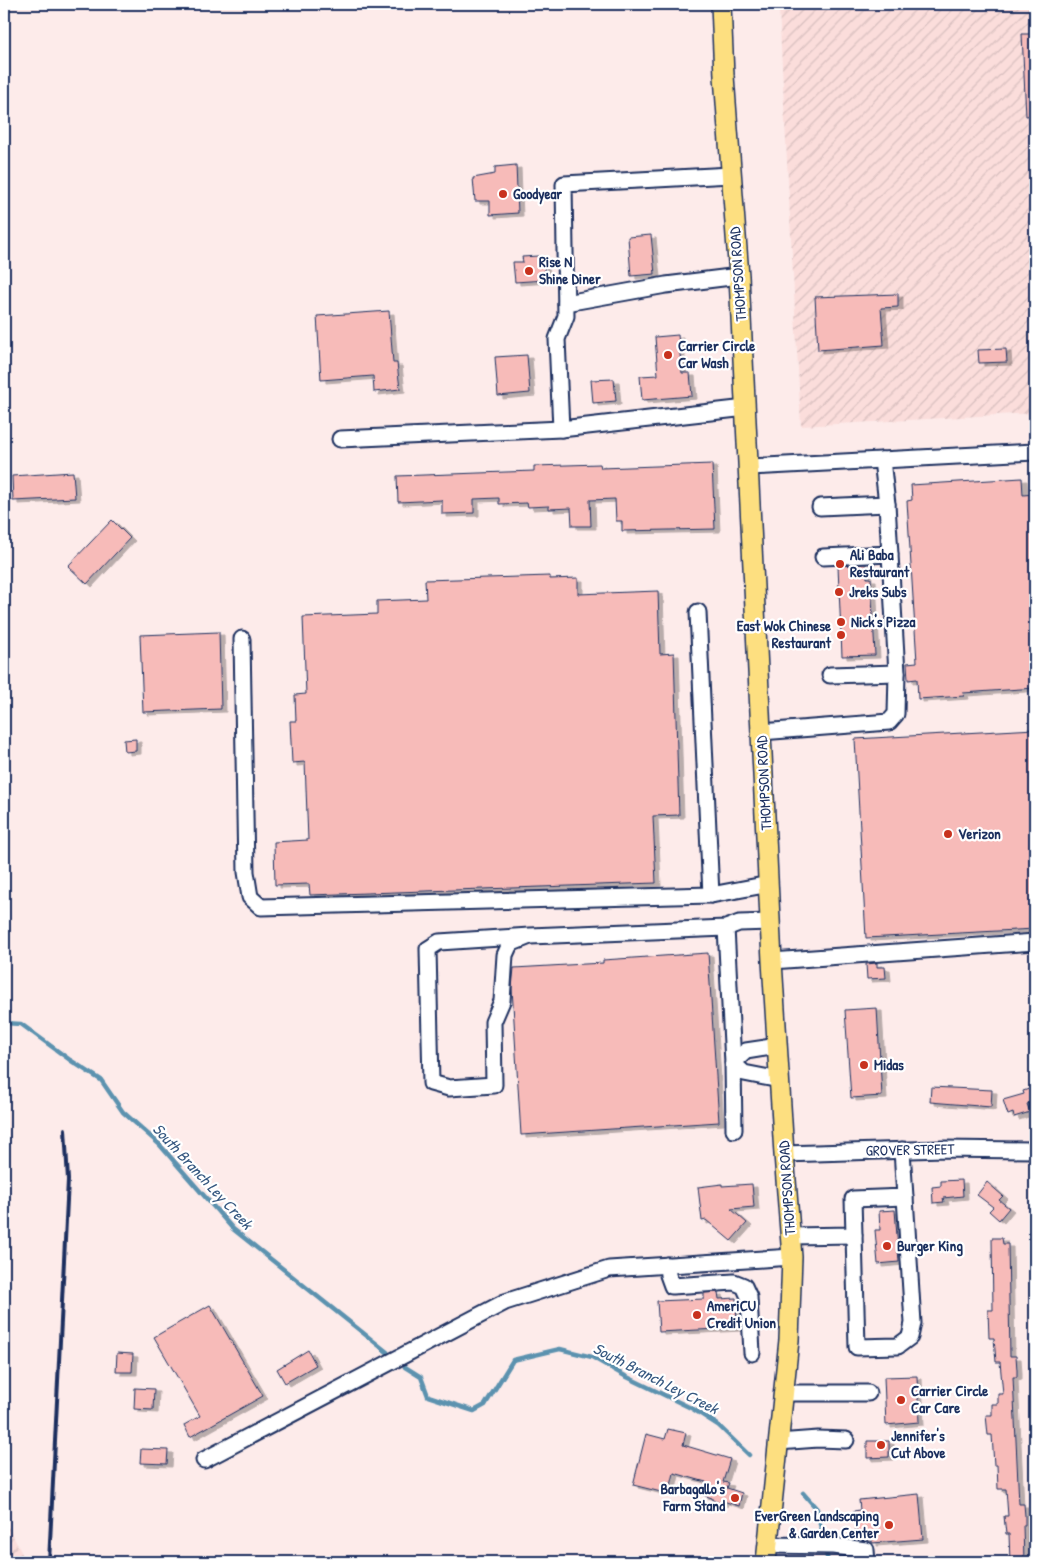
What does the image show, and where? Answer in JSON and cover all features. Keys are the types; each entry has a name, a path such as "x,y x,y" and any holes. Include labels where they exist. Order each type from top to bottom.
{"main road":[{"name":"THOMPSON ROAD","path":"721,4 739,276 772,961 792,1257 789,1340 766,1554"}],"street":[{"path":"561,429 557,339 566,316 564,184 731,175"},
{"path":"566,303 666,285 739,276"},
{"path":"340,439 561,429 746,408"},
{"path":"749,467 1035,452"},
{"path":"761,732 889,722 896,714 897,673 887,504 882,460"},
{"path":"820,507 887,504"},
{"path":"823,557 890,554"},
{"path":"698,612 711,895"},
{"path":"242,639 246,872 250,897 261,907 711,895 769,884"},
{"path":"830,675 897,673"},
{"path":"530,936 510,944 505,955 502,1001 493,1022 494,1085 449,1088 431,1083 428,949 439,942 530,936 726,928 739,923 771,922"},
{"path":"726,928 734,1130"},
{"path":"772,961 1035,942"},
{"path":"732,1063 746,1051 778,1046"},
{"path":"732,1063 744,1073 780,1080"},
{"path":"902,1150 905,1197 913,1323 910,1337 898,1346 857,1347 853,1199 905,1197"},
{"name":"GROVER STREET","path":"784,1154 902,1150 1035,1150"},
{"path":"790,1236 854,1235"},
{"path":"204,1460 506,1302 609,1269 792,1257"},
{"path":"667,1265 668,1276 672,1286 734,1282 744,1286 749,1297 752,1353"},
{"path":"784,1393 868,1393"},
{"path":"778,1442 818,1439 846,1440"},
{"path":"766,1554 826,1547 866,1550 867,1562"}],"shaded area":[{"path":"883,4 1035,4 1035,413 801,426 779,9"},
{"path":"4,1518 26,1562 4,1562"}],"building":[{"path":"1022,34 1035,34 1035,115 1026,116"},
{"name":"Goodyear","path":"516,165 518,213 490,215 490,201 475,201 473,178 495,174 495,167"},
{"path":"651,235 655,274 631,276 628,237"},
{"name":"Rise N Shine Diner","path":"538,256 538,261 544,261 545,280 515,282 513,262 523,262 522,257"},
{"path":"898,294 898,307 881,308 884,345 818,350 815,297"},
{"path":"389,311 393,363 397,363 400,389 374,392 373,376 321,380 317,316"},
{"name":"Carrier Circle Car Wash","path":"678,335 682,373 690,373 692,396 642,400 640,376 658,375 655,337"},
{"path":"1006,349 1007,362 979,363 978,350"},
{"path":"527,355 530,393 498,396 495,357"},
{"path":"614,379 616,401 593,403 591,380"},
{"path":"600,464 601,468 712,464 715,529 622,531 622,521 616,521 615,499 590,500 591,526 572,526 571,508 549,509 549,506 528,507 527,503 499,504 499,498 474,499 474,513 442,514 442,500 398,502 397,476 534,471 534,466"},
{"path":"73,472 75,498 13,501 12,476"},
{"path":"1022,478 1023,495 1035,494 1035,688 963,693 964,696 918,699 917,679 908,680 907,663 917,662 907,501 912,500 911,485"},
{"path":"112,520 130,538 87,584 68,566"},
{"path":"866,564 867,578 871,578 875,655 842,656 838,566"},
{"path":"550,576 550,579 578,578 578,594 658,591 660,654 674,653 679,815 653,816 656,883 310,895 309,884 275,885 274,842 308,840 305,762 292,763 290,721 296,721 295,695 306,694 303,617 377,614 377,601 426,599 425,580"},
{"path":"219,632 221,709 143,712 140,635"},
{"name":"Verizon","path":"1035,729 1035,929 866,938 855,739"},
{"path":"136,739 136,751 125,752 124,740"},
{"path":"708,953 719,1122 521,1135 512,988 514,968 603,963 603,960"},
{"path":"877,963 877,967 885,967 886,978 867,979 866,964"},
{"name":"Midas","path":"877,1008 882,1096 851,1098 845,1010"},
{"path":"931,1087 992,1090 991,1107 930,1102"},
{"path":"1035,1087 1035,1101 1027,1104 1030,1112 1014,1117 1013,1113 1008,1115 1003,1100 1024,1094 1023,1091"},
{"path":"962,1180 963,1196 943,1198 944,1202 933,1203 932,1187 941,1186 941,1181"},
{"path":"987,1182 1003,1196 999,1200 1009,1208 999,1220 989,1211 993,1207 977,1195"},
{"path":"722,1184 722,1186 752,1184 754,1207 731,1209 747,1223 731,1241 706,1220 702,1221 698,1187"},
{"name":"Burger King","path":"895,1210 899,1262 878,1264 875,1230 880,1230 879,1211"},
{"path":"992,1238 1002,1238 1003,1244 1008,1244 1010,1356 1016,1356 1017,1370 1017,1377 1013,1377 1019,1504 1024,1504 1025,1516 1025,1525 1023,1525 1024,1562 1010,1562 1009,1534 1006,1534 1004,1516 1008,1516 1006,1489 998,1489 997,1465 994,1465 992,1435 988,1435 986,1415 992,1415 992,1404 998,1404 998,1394 1003,1394 1000,1362 996,1362 994,1338 989,1338 988,1310 993,1310"},
{"name":"AmeriCU Credit Union","path":"718,1292 719,1299 736,1298 737,1328 659,1332 657,1301 704,1299 704,1293"},
{"path":"210,1305 263,1396 190,1437 184,1425 200,1416 154,1337"},
{"path":"308,1350 316,1365 285,1383 277,1369"},
{"path":"117,1353 133,1354 132,1372 116,1372"},
{"name":"Carrier Circle Car Care","path":"917,1376 919,1422 886,1425 884,1377"},
{"path":"135,1388 154,1389 153,1410 134,1409"},
{"path":"668,1429 686,1433 683,1445 730,1459 723,1482 729,1483 727,1488 742,1493 739,1506 723,1501 722,1504 712,1500 712,1498 703,1495 706,1482 674,1473 669,1494 633,1485 646,1434 665,1439"},
{"name":"Jennifer's Cut Above","path":"867,1441 889,1441 889,1457 867,1458"},
{"path":"141,1449 168,1450 167,1464 140,1463"},
{"name":"EverGreen Landscaping & Garden Center","path":"919,1494 923,1539 872,1543 872,1540 857,1539 854,1511 860,1510 859,1500"}],"waterway":[{"name":"South Branch Ley Creek","path":"4,1023 21,1024 101,1080 123,1112 159,1144 233,1229 387,1352"},
{"name":"South Branch Ley Creek","path":"405,1367 421,1377 428,1396 474,1411 485,1405 513,1360 560,1349 592,1357 625,1376 693,1409 718,1425 749,1455"},
{"name":"South Branch Ley Creek","path":"803,1493 817,1509 828,1562"}],"railway":[{"path":"49,1562 68,1180 65,1129"}],"place":[{"name":"Goodyear","path":"503,194"},
{"name":"Rise N Shine Diner","path":"529,271"},
{"name":"Carrier Circle Car Wash","path":"668,355"},
{"name":"Ali Baba Restaurant","path":"840,564"},
{"name":"Jreks Subs","path":"839,592"},
{"name":"Nick's Pizza","path":"841,622"},
{"name":"East Wok Chinese Restaurant","path":"841,635"},
{"name":"Verizon","path":"948,834"},
{"name":"Midas","path":"864,1065"},
{"name":"Burger King","path":"887,1246"},
{"name":"AmeriCU Credit Union","path":"697,1315"},
{"name":"Carrier Circle Car Care","path":"901,1400"},
{"name":"Jennifer's Cut Above","path":"881,1445"},
{"name":"Barbagallo's Farm Stand","path":"735,1498"},
{"name":"EverGreen Landscaping & Garden Center","path":"889,1525"}]}
